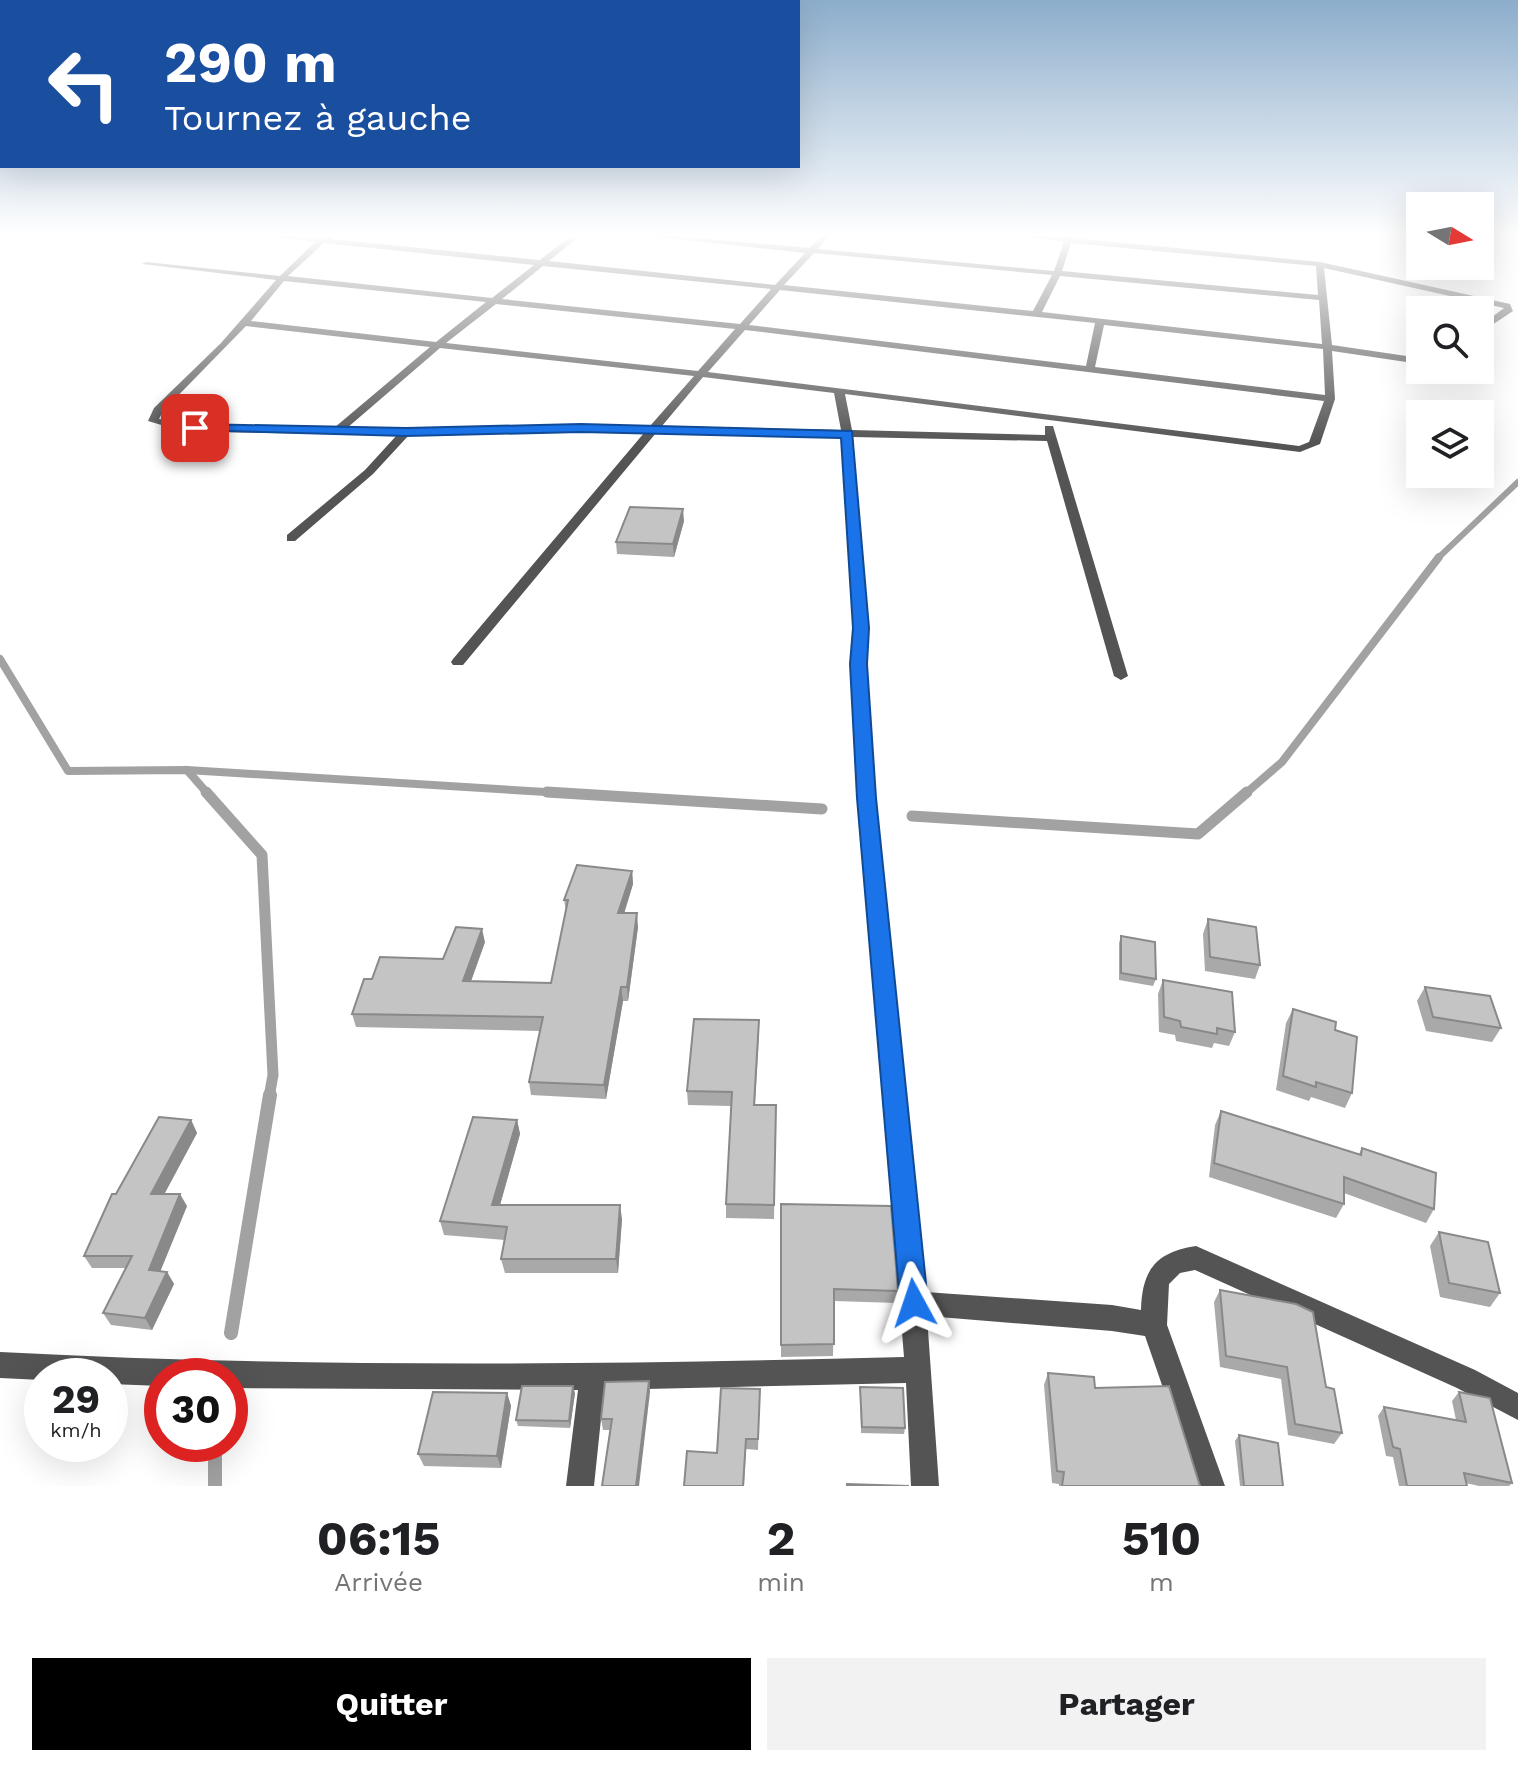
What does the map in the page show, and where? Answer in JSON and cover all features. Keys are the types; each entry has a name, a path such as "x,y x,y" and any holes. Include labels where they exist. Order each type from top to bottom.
{"street":[{"path":"260,304 158,410 153,421 202,428 406,432 581,428 1052,438"},
{"path":"338,430 488,304"},
{"path":"533,304 1330,399"},
{"path":"458,662 651,431 762,304"},
{"path":"939,304 1326,347 1406,359"},
{"path":"1036,314 1041,304"},
{"path":"244,323 1045,415 1300,449 1314,444 1330,399 1323,304"},
{"path":"1494,321 1510,309 1500,304"},
{"path":"1090,369 1100,322"},
{"path":"839,391 847,434 861,628 858,664 867,798 914,1303 925,1486"},
{"path":"1045,415 1121,676"},
{"path":"291,538 369,472 406,432"},
{"path":"1211,1486 1154,1325 1152,1290 1167,1266 1179,1258 1196,1258 1466,1379 1518,1407"},
{"path":"914,1303 1112,1318 1154,1325"},
{"path":"0,1365 169,1375 592,1379 918,1370"},
{"path":"580,1486 592,1379"}],"building":[{"path":"630,507 683,509 673,544 616,542"},
{"path":"577,865 632,871 618,913 637,913 627,987 621,987 604,1085 529,1082 543,1017 352,1014 364,979 372,979 380,957 443,959 456,927 482,929 463,981 551,983 568,900 564,900"},
{"path":"1208,919 1256,927 1260,965 1210,957"},
{"path":"1121,936 1155,942 1156,979 1121,973"},
{"path":"1163,980 1232,992 1235,1032 1217,1028 1217,1034 1181,1027 1180,1021 1164,1017"},
{"path":"1425,987 1490,996 1501,1028 1433,1017"},
{"path":"1293,1009 1336,1022 1335,1030 1357,1037 1352,1093 1316,1082 1316,1087 1283,1076"},
{"path":"694,1019 759,1020 754,1105 776,1105 774,1205 726,1204 732,1092 687,1091"},
{"path":"1221,1111 1361,1155 1362,1148 1436,1173 1434,1209 1344,1177 1344,1204 1214,1163"},
{"path":"159,1117 191,1120 151,1194 180,1194 149,1270 167,1272 145,1318 103,1313 132,1256 84,1256 112,1194 116,1194"},
{"path":"473,1117 517,1120 492,1205 620,1205 616,1259 501,1259 507,1227 440,1221"},
{"path":"781,1204 891,1206 898,1291 834,1289 834,1344 781,1345"},
{"path":"1439,1232 1488,1242 1500,1293 1449,1283"},
{"path":"1220,1290 1296,1304 1313,1312 1326,1387 1334,1389 1342,1433 1295,1424 1287,1367 1226,1356"},
{"path":"1048,1373 1094,1377 1095,1388 1169,1386 1200,1486 1062,1486 1064,1472 1057,1471"},
{"path":"649,1381 636,1486 602,1486 612,1419 601,1419 605,1382"},
{"path":"522,1386 573,1386 569,1421 516,1420"},
{"path":"860,1387 903,1388 905,1428 862,1427"},
{"path":"721,1388 760,1389 758,1439 746,1439 743,1486 684,1486 687,1451 717,1453"},
{"path":"433,1392 507,1393 497,1456 418,1454"},
{"path":"1459,1392 1490,1398 1512,1483 1464,1473 1467,1486 1407,1486 1400,1449 1393,1447 1384,1407 1466,1422"},
{"path":"1239,1435 1278,1443 1283,1486 1244,1486"},
{"path":"847,1484 909,1486 847,1486"}],"waterway":[{"path":"1439,557 1518,482"},
{"path":"1245,794 1282,762 1439,557"},
{"path":"0,659 68,771 187,770"},
{"path":"187,770 579,794"},
{"path":"187,770 208,794"},
{"path":"206,792 262,855 273,1075 269,1097"},
{"path":"547,792 822,809"},
{"path":"912,816 1198,834 1247,792"},
{"path":"231,1333 270,1095"},
{"path":"215,1462 215,1486"}],"route":[{"path":"195,428 406,432 581,428 847,434 861,628 858,664 867,798 914,1303"}]}
